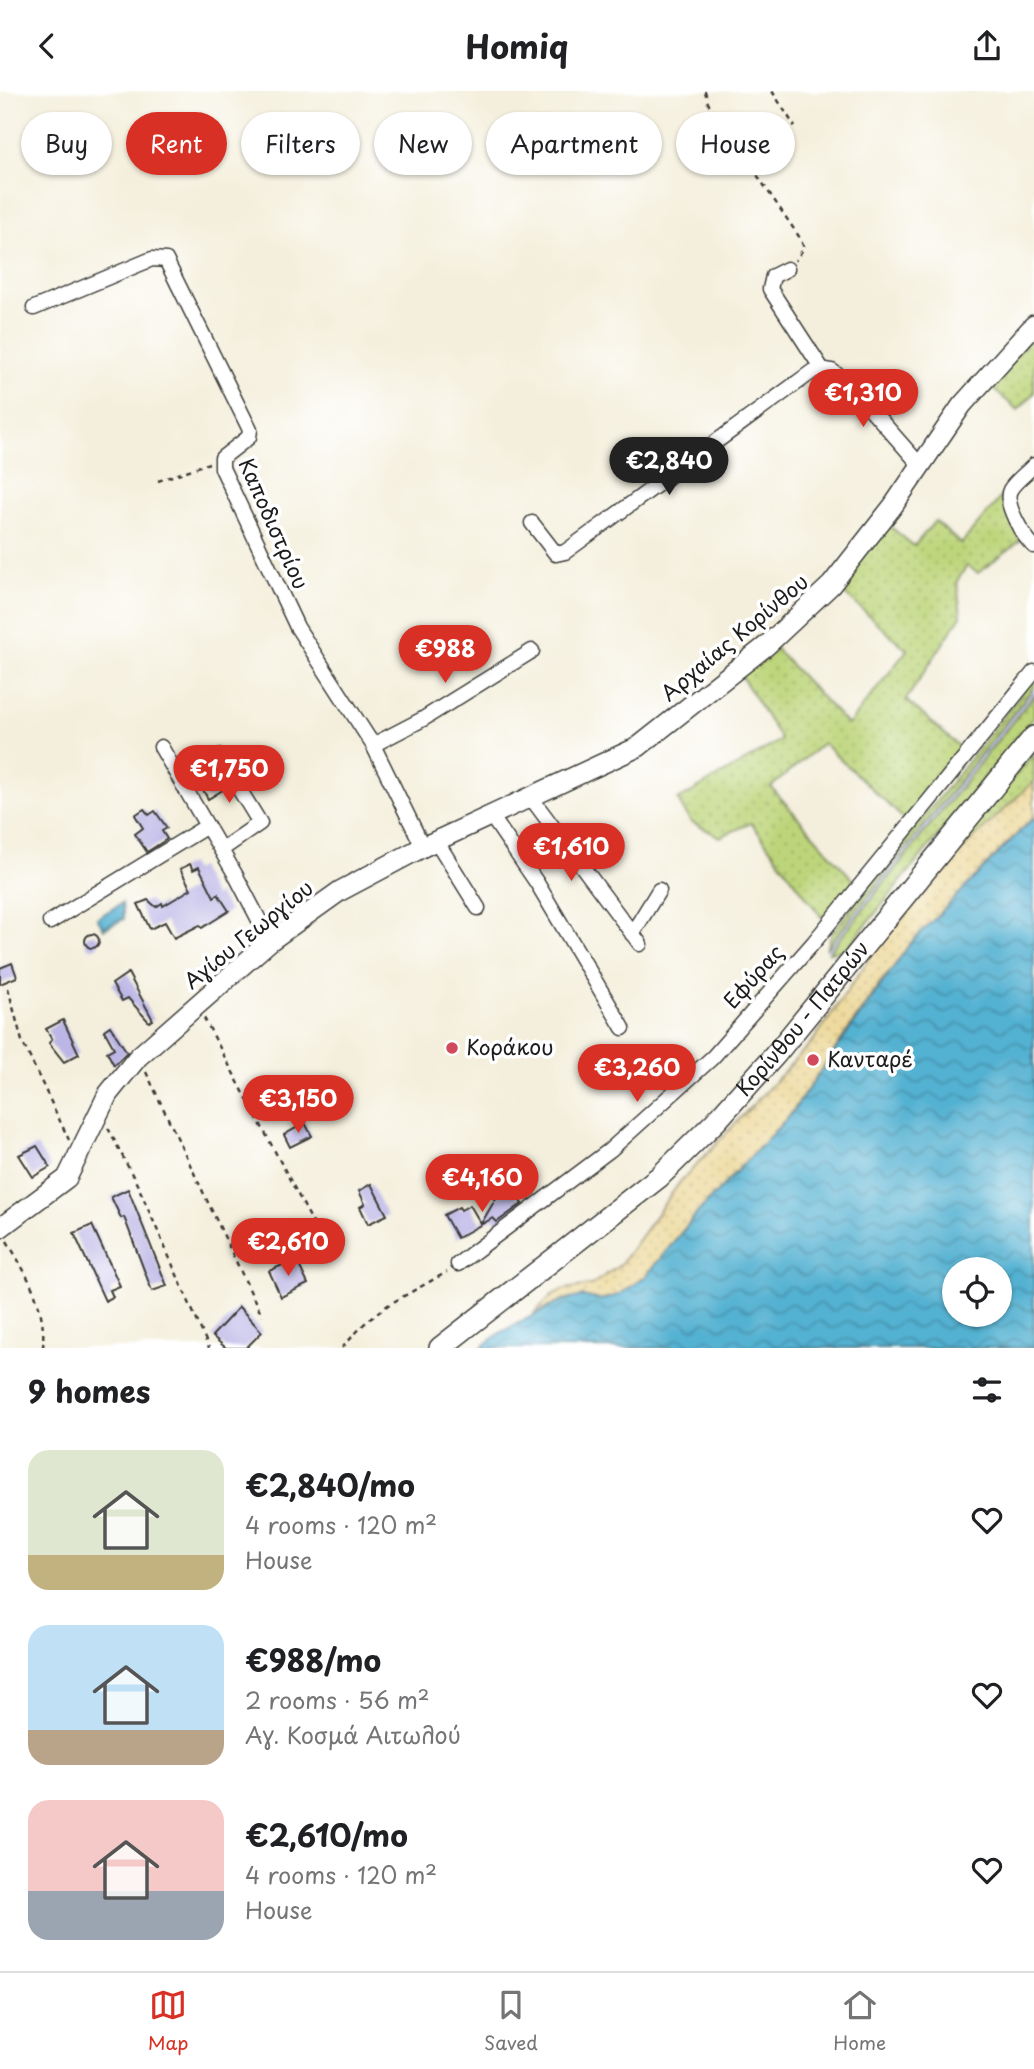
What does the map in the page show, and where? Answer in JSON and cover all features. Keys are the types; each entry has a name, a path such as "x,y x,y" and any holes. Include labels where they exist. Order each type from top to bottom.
{"main road":[{"name":"Κορίνθου - Πατρών","path":"440,1348 659,1177 716,1121 775,1055 1034,737"}],"street":[{"name":"Καποδιστρίου","path":"34,308 152,259 166,260 250,430 245,441 222,458 222,468 297,627 373,745 430,844 478,908"},
{"path":"787,269 773,276 770,289 822,369 847,382 920,465"},
{"name":"Αρχαίας Κορίνθου","path":"638,747 766,646 823,594 892,506 962,405 1034,325"},
{"path":"532,523 556,554 565,552 813,370 822,369"},
{"path":"1034,465 1010,489 1008,497 1021,531 1034,546"},
{"path":"373,745 423,719 532,651"},
{"name":"Εφύρας","path":"458,1264 599,1159 713,1057 814,942 1034,671"},
{"path":"161,747 270,941"},
{"name":"Αγίου Γεωργίου","path":"2,1232 67,1178 108,1094 138,1057 270,941 340,891 430,844 532,799 638,747"},
{"path":"219,756 260,823 221,851"},
{"path":"532,799 636,939 659,890"},
{"path":"492,817 537,883 623,1028"},
{"path":"50,922 207,826"}],"path":[{"path":"705,91 708,103 800,239 802,253 787,269"},
{"path":"772,91 785,112"},
{"path":"158,481 222,458"},
{"path":"8,988 22,1041 78,1159"},
{"path":"196,1006 218,1040 330,1255"},
{"path":"138,1057 262,1316"},
{"path":"97,1116 106,1123 139,1188 209,1348"},
{"path":"2,1232 27,1274 45,1322 43,1348"},
{"path":"342,1348 364,1324 388,1305 458,1264"}],"shaded area":[{"path":"1034,687 1034,695 829,952 826,949"}],"green space":[{"path":"1034,335 1034,393 1018,410 989,386"},
{"path":"1002,496 1020,541 978,573 967,566 957,581 961,616 906,700 963,750 907,822 823,743 771,787 857,884 826,923 751,823 720,837 691,822 678,800 781,740 740,674 774,647 848,725 907,650 837,587 887,524 914,546 935,521 961,544"},
{"path":"1034,678 1034,687 826,949 832,933"},
{"path":"1034,695 1034,716 849,946 841,951 829,952"},
{"path":"1034,752 1034,781 967,845 875,950"}],"sand":[{"name":"Κανταρέ","path":"1034,781 1034,817 988,863 882,980 790,1115 699,1211 646,1276 618,1295 601,1300 565,1299 533,1314 552,1295 565,1289 591,1285 620,1265 680,1182 813,1041 875,950 967,845"}],"water":[{"path":"1034,817 1034,1348 481,1348 501,1332 561,1301 583,1296 601,1300 618,1295 646,1276 699,1211 790,1115 909,945"},
{"path":"122,903 124,919 104,929 97,918"}],"building":[{"path":"216,771 226,788 208,799 198,781"},
{"path":"144,809 149,815 155,811 167,828 162,831 167,839 147,852 135,834 143,828 135,815"},
{"path":"190,864 193,870 199,867 214,897 218,894 229,911 202,928 200,925 174,938 165,922 150,929 138,904 148,900 156,907 162,903 163,906 191,889 180,869"},
{"path":"89,934 95,934 99,941 95,948 89,948 85,944 85,938"},
{"path":"12,963 17,977 0,984 0,968"},
{"path":"128,973 153,1020 149,1022 128,998 122,1001 112,984"},
{"path":"63,1020 79,1054 64,1062 49,1043 52,1039 46,1029"},
{"path":"110,1026 127,1052 114,1065 107,1052 114,1048 104,1030"},
{"path":"305,1123 312,1136 290,1147 284,1135"},
{"path":"37,1146 50,1167 33,1177 19,1155"},
{"path":"371,1184 387,1215 368,1224 360,1207 365,1204 359,1191"},
{"path":"128,1189 167,1286 152,1291 124,1217 121,1218 111,1197"},
{"path":"513,1190 522,1204 497,1222 493,1218 457,1238 444,1215 470,1205 481,1224 496,1198"},
{"path":"92,1225 120,1286 110,1290 113,1297 105,1301 74,1233"},
{"path":"296,1259 308,1284 281,1297 269,1271"},
{"path":"239,1307 262,1332 246,1348 226,1348 212,1336"}],"place":[{"name":"Κοράκου","path":"452,1048"},
{"name":"Κανταρέ","path":"813,1060"}]}
